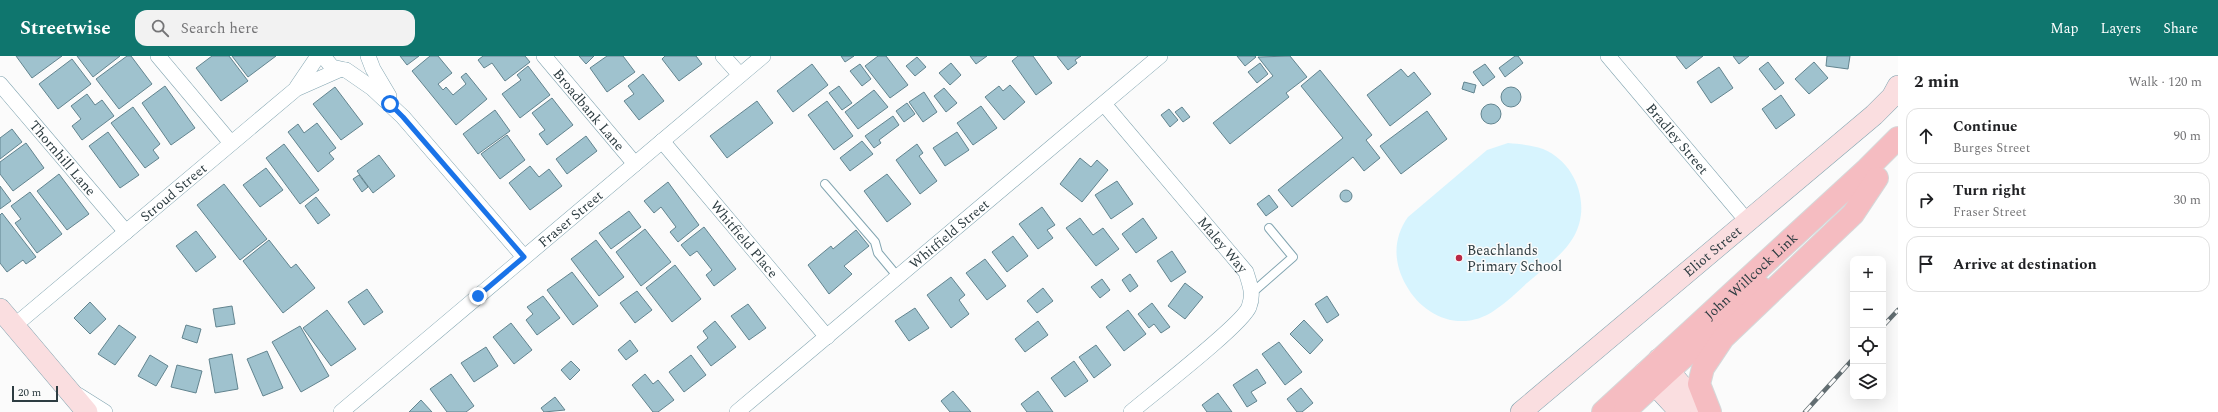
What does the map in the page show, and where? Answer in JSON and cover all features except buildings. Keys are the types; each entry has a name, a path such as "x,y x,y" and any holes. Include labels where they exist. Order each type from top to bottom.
{"main road":[{"name":"John Willcock Link","path":"1624,412 1657,372 1898,138"},
{"name":"John Willcock Link","path":"1603,412 1657,372 1898,159"},
{"path":"1710,412 1699,384 1703,368 1723,338 1853,214 1877,178"}],"street":[{"path":"158,56 231,144"},
{"path":"296,89 318,56"},
{"path":"323,56 327,62 372,88 403,117 524,257"},
{"path":"367,56 380,82 403,117"},
{"name":"Stroud Street","path":"14,326 296,89 342,70 359,65 367,56"},
{"name":"Broadbank Lane","path":"544,56 635,164"},
{"path":"724,56 740,75"},
{"name":"Fraser Street","path":"341,412 763,56"},
{"name":"Whitfield Street","path":"737,412 1160,56"},
{"name":"Bradley Street","path":"1608,56 1747,221"},
{"name":"Thornhill Lane","path":"0,84 126,232"},
{"name":"Eliot Street","path":"1520,412 1874,114 1892,97 1898,86"},
{"name":"Maley Way","path":"1104,104 1246,272 1253,292"},
{"name":"Whitfield Place","path":"662,141 827,337"},
{"path":"1131,412 1232,327 1249,308 1253,292"},
{"path":"0,309 87,412"},
{"path":"1657,372 1680,412"},
{"path":"1657,372 1704,412"},
{"path":"65,387 105,412"}],"lane":[{"path":"825,184 875,242 878,253 898,276"},
{"path":"1253,292 1293,257 1269,228"}],"shaded area":[{"path":"1508,143 1543,149 1565,164 1578,187 1581,200 1579,226 1569,245 1558,256 1495,310 1483,317 1470,320 1458,321 1445,318 1423,306 1406,285 1397,259 1396,250 1400,233 1408,217 1487,150"}],"railway":[{"path":"1886,323 1898,310"},
{"path":"1805,412 1850,362"}],"place":[{"name":"Beachlands Primary School","path":"1459,258"}],"route":[{"path":"390,104 403,117 524,257 478,296"}]}
